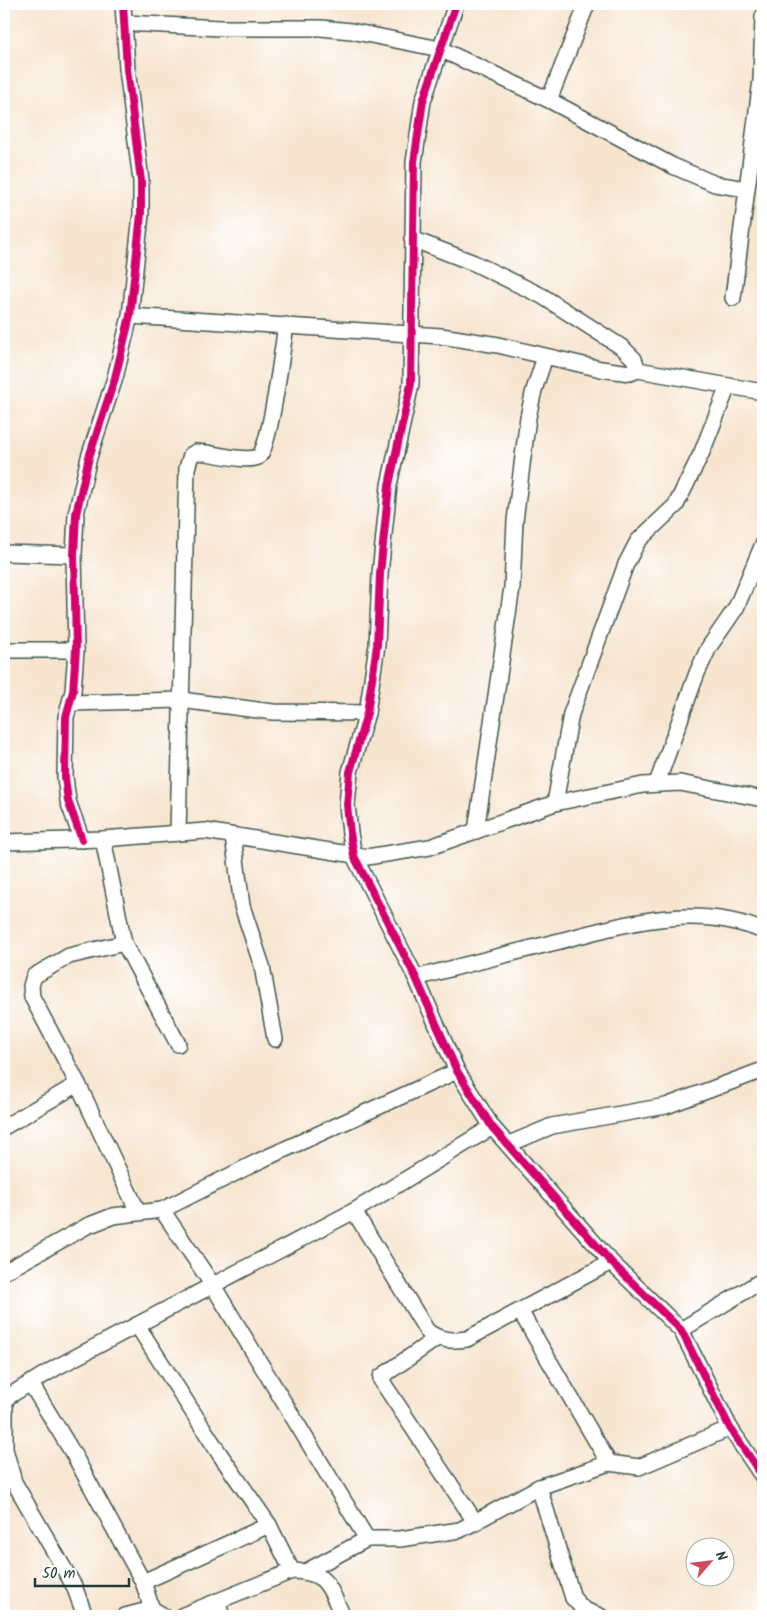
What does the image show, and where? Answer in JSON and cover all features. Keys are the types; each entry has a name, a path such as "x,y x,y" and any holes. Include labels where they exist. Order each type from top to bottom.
{"street":[{"path":"82,840 68,801 65,777 66,717 71,703 76,650 74,555 76,514 89,457 115,378 130,316 141,214 141,182 128,78 124,4"},
{"path":"456,4 423,101 414,162 411,384 389,485 380,574 377,645 367,713 350,772 347,805 354,856 416,978 457,1071 492,1127 509,1144 611,1262 681,1330 730,1428 763,1477"},
{"path":"549,100 587,4"},
{"path":"733,298 761,80 763,16"},
{"path":"125,23 220,28 321,28 351,31 440,49 549,100 673,166 715,184 746,189"},
{"path":"412,240 474,263 542,296 623,348 634,359 638,370"},
{"path":"130,316 413,333 498,344 601,369 630,373 638,370 763,392"},
{"path":"178,833 187,468 191,455 203,452 247,458 257,458 262,454 270,425 286,325"},
{"path":"476,831 512,587 515,521 528,417 534,390 546,357"},
{"path":"555,802 571,714 626,564 638,541 676,505 702,452 728,386"},
{"path":"657,783 697,673 713,642 736,608 763,544"},
{"path":"4,553 74,555"},
{"path":"4,650 76,650"},
{"path":"71,703 181,700 272,712 367,713"},
{"path":"4,842 103,839 205,831 354,856 377,856 430,847 555,802 657,783 680,783 763,799"},
{"path":"233,836 242,906 262,966 275,1039"},
{"path":"103,839 124,943 178,1044"},
{"path":"416,978 636,922 677,918 709,918 738,921 763,931"},
{"path":"124,943 70,956 34,976 31,986 32,997 78,1084 138,1212"},
{"path":"509,1144 552,1126 666,1106 763,1070"},
{"path":"4,1272 87,1226 113,1216 162,1210 259,1161 457,1071"},
{"path":"4,1127 78,1084"},
{"path":"85,1616 74,1586 14,1482 4,1449 4,1399 212,1284 354,1211 492,1127"},
{"path":"162,1210 212,1284 368,1539"},
{"path":"354,1211 428,1331 437,1338 453,1341 467,1339 611,1262"},
{"path":"681,1330 763,1280"},
{"path":"520,1311 609,1463"},
{"path":"137,1325 219,1453 299,1571 319,1575 326,1582 343,1616"},
{"path":"437,1338 381,1377 380,1380 476,1523"},
{"path":"31,1384 74,1455 158,1613 125,1616"},
{"path":"181,1616 299,1571 368,1539 400,1539 460,1530 476,1523 539,1487 609,1463 639,1467 730,1428"},
{"path":"539,1487 573,1598 584,1610 600,1616"},
{"path":"143,1582 269,1525"},
{"path":"217,1602 222,1616"}],"cycle path":[{"path":"82,840 68,801 65,777 66,717 73,691 76,650 74,555 76,514 89,457 115,378 130,316 141,214 141,181 127,69 123,4"},
{"path":"456,4 423,101 414,162 411,384 389,485 380,574 377,645 367,713 350,772 347,805 354,856 416,978 457,1071 492,1127 611,1262 681,1330 730,1428 763,1477"}]}
